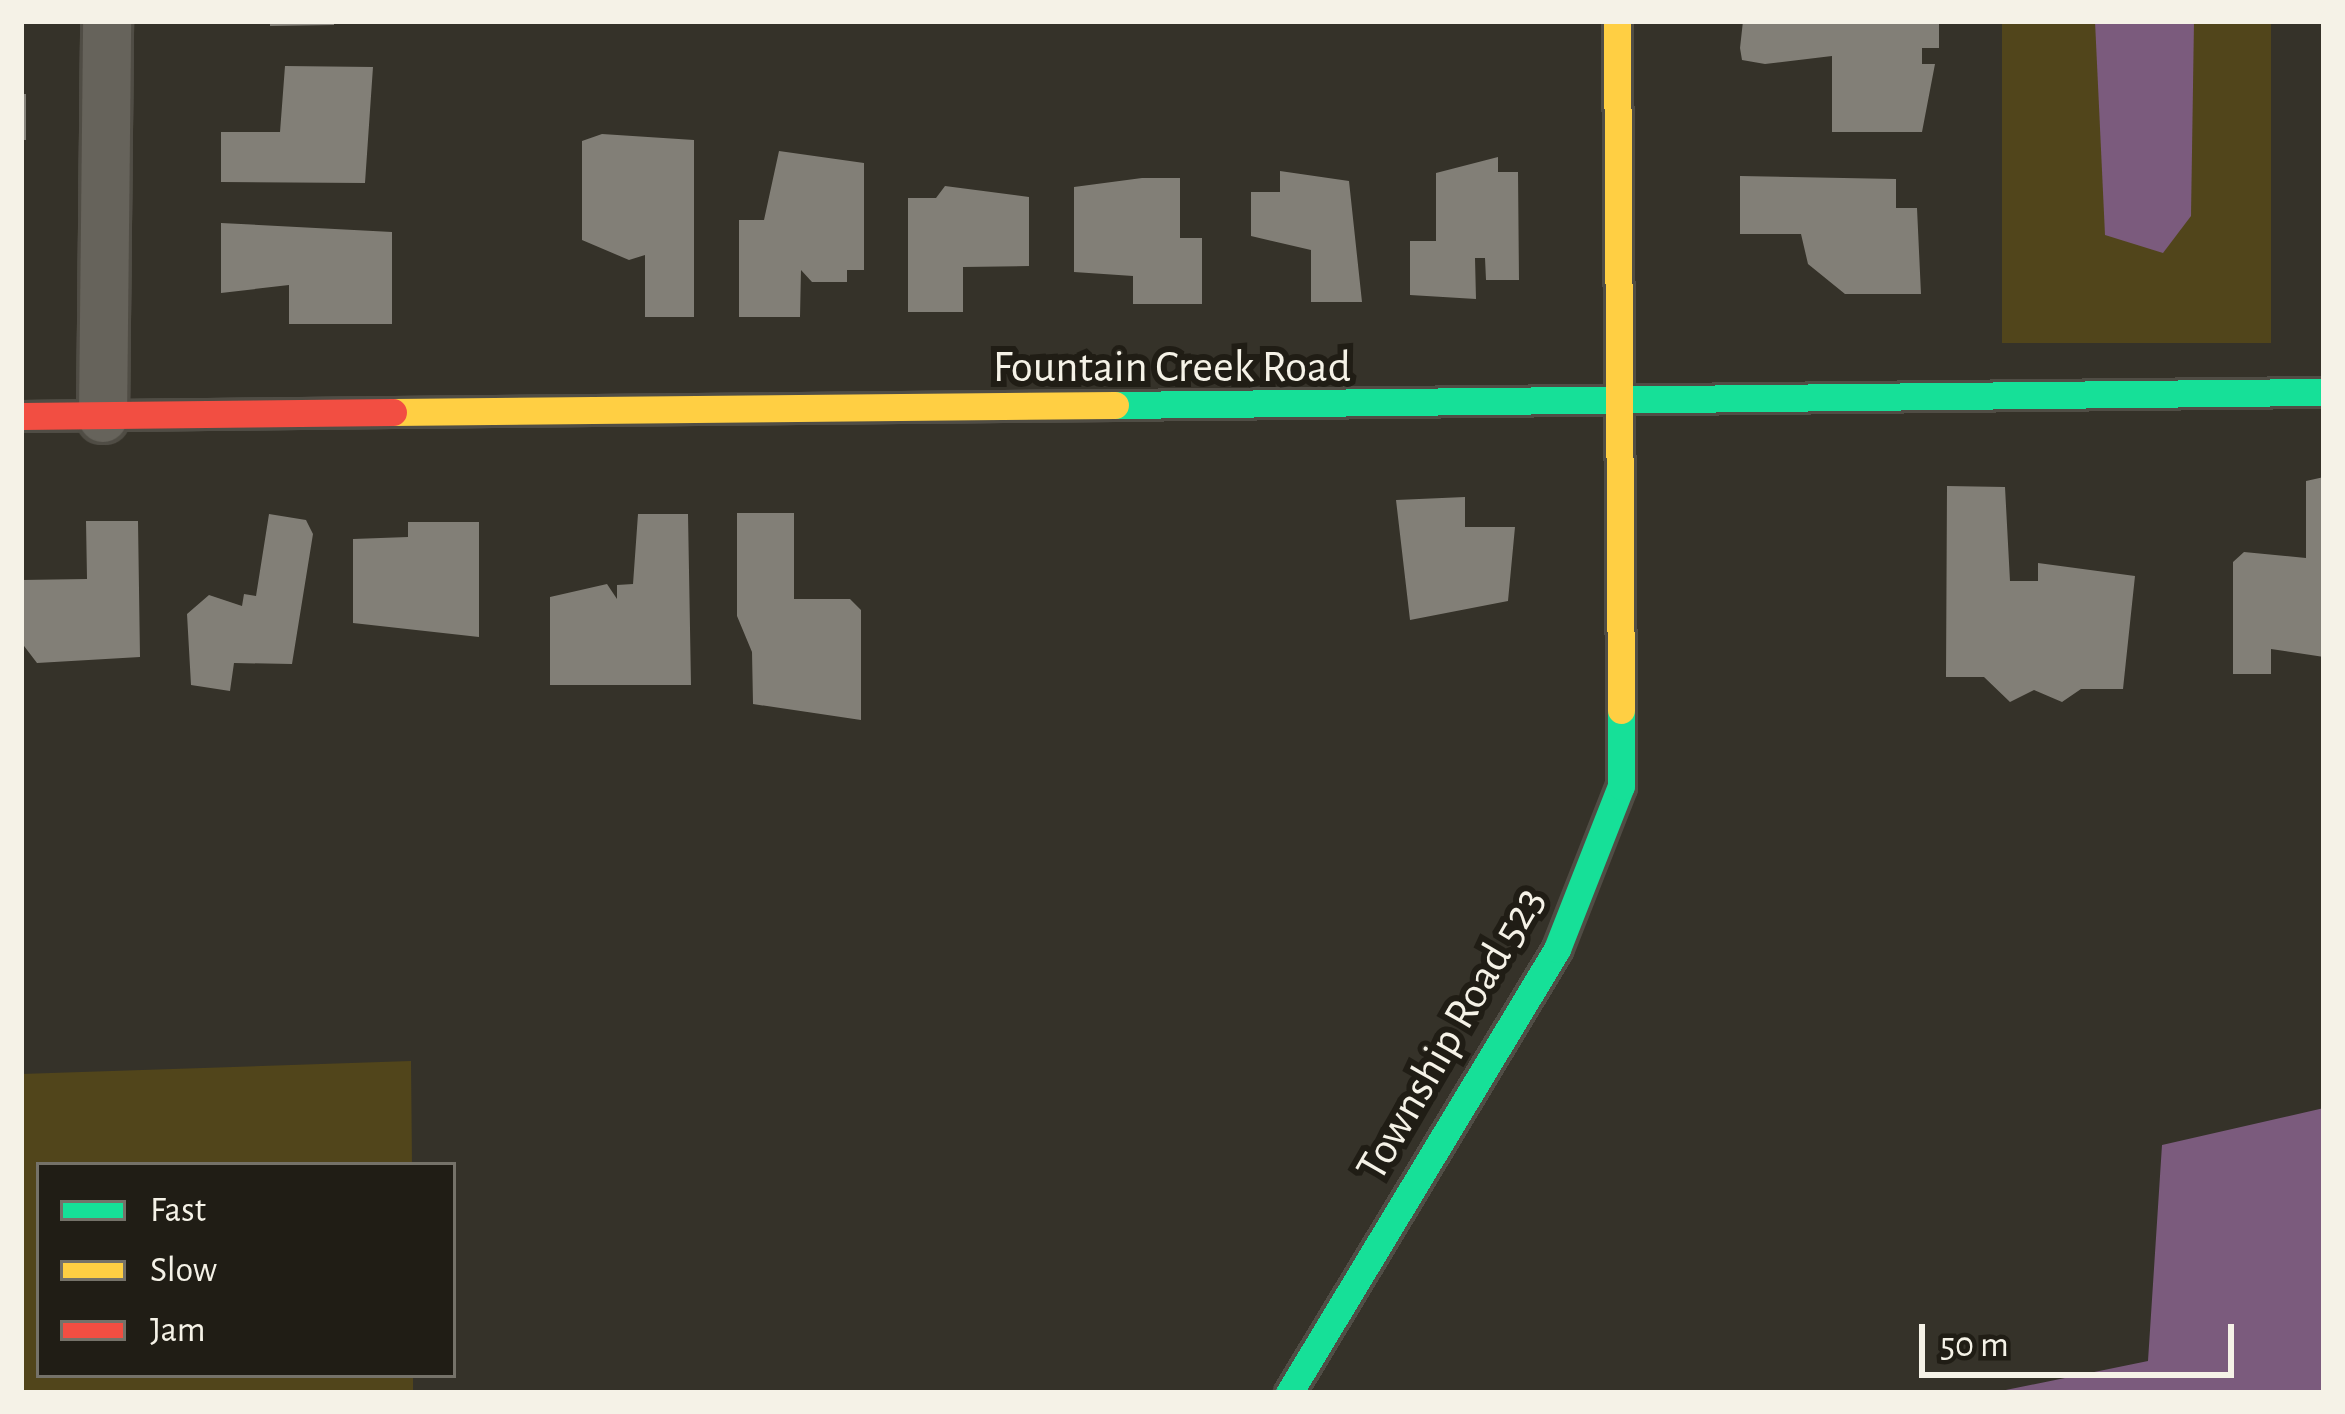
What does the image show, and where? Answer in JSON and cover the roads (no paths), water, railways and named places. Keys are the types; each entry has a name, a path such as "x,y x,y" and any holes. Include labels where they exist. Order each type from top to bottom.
{"street":[{"path":"103,418 107,21"},
{"name":"Township Road 523","path":"1289,1393 1557,949 1622,786 1614,406 1617,21"},
{"name":"Fountain Creek Road","path":"21,416 1614,406 2324,392"}]}
